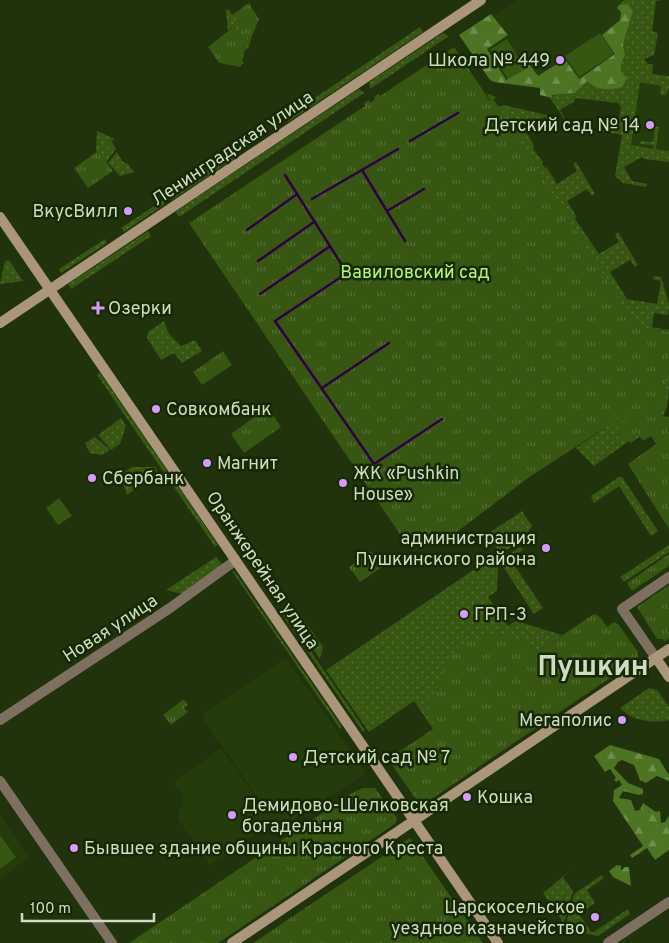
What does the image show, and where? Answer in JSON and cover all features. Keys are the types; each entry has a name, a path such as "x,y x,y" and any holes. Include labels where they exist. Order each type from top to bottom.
{"street":[{"name":"Ленинградская улица","path":"0,322 481,0"},
{"name":"Оранжерейная улица","path":"0,217 498,943"},
{"name":"Новая улица","path":"0,720 170,608 236,560"},
{"path":"669,577 622,609 669,677"},
{"path":"232,943 669,649"},
{"path":"0,781 112,943"},
{"path":"608,943 669,902"}],"shaded area":[{"name":"Школа № 449","path":"517,0 649,0 638,80 669,84 669,155 626,151 634,99 493,80 462,37"},
{"name":"Детский сад № 7","path":"286,658 366,773 279,829 201,715"},
{"path":"221,748 273,822 209,865 177,818 184,797 174,782"},
{"path":"0,814 30,857 0,878"}],"green space":[{"path":"625,0 663,0 656,1 652,31 658,33 654,55 644,59 648,64 653,64 652,74 669,76 669,87 666,95 660,95 661,86 640,82 631,145 653,149 653,145 640,144 640,141 653,142 655,126 659,127 656,149 669,151 669,162 644,159 642,157 624,167 632,181 647,184 646,187 623,183 615,176 622,135 601,131 602,126 617,129 621,107 618,103 575,98 575,101 560,110 572,130 580,126 582,129 573,132 550,98 554,95 575,93 587,80 621,72 621,63 625,55 623,44 633,11 628,4 619,5"},
{"path":"249,3 259,19 250,41 231,16"},
{"path":"628,4 633,11 623,44 625,55 621,63 621,72 627,78 622,87 617,88 599,88 587,81 575,93 552,95 552,98 540,95 540,88 494,82 490,80 459,35 491,14 508,35 487,49 506,80 525,69 526,65 529,64 538,76 565,59 579,79 615,54 602,35 620,20 621,12 617,8 619,5"},
{"path":"228,9 250,40 254,29 248,49 232,27 228,31 226,10"},
{"path":"233,27 248,49 245,50 242,61 244,62 240,67 219,63 208,47"},
{"path":"420,27 423,32 288,122 285,118"},
{"path":"443,33 449,36 370,89 369,82"},
{"path":"600,33 614,54 579,77 565,56"},
{"path":"507,39 525,69 508,79 490,50"},
{"name":"Вавиловский сад","path":"454,47 490,101 494,100 499,107 636,327 669,332 669,369 660,415 632,410 528,478 441,544 432,533 410,549 189,223 365,106 364,103 369,100 370,103 378,94 380,96"},
{"path":"359,89 364,93 179,217 175,212"},
{"path":"486,93 496,97 493,100 498,107 504,105 547,115 553,124 550,125 545,117 525,130 534,146 533,149 557,184 577,171 573,164 576,162 595,194 592,196 587,189 567,201 576,216 575,219 599,254 619,242 615,234 618,232 638,265 635,267 630,260 610,272 627,299 657,304 661,281 653,279 653,276 661,277 669,304 668,315 654,313 652,327 669,330 669,332 636,327"},
{"path":"97,131 115,139 111,141 116,149 106,162 96,151"},
{"path":"98,151 113,171 88,188 74,168"},
{"path":"236,151 239,155 172,200 169,195"},
{"path":"117,152 123,162 127,163 134,172 120,176 108,163"},
{"path":"163,200 165,204 124,232 121,228"},
{"path":"148,231 151,236 71,289 68,284"},
{"path":"105,239 107,243 61,273 59,269"},
{"path":"9,260 23,281 0,284 5,261"},
{"path":"164,321 169,334 181,346 195,340 202,351 182,363 174,353 161,360 147,338 148,332"},
{"path":"223,351 232,365 202,385 193,372"},
{"path":"669,369 667,406 660,420 631,443 629,441 594,466 576,448 632,409 660,415"},
{"path":"100,373 218,545 215,547 97,375"},
{"path":"268,407 281,427 244,453 231,434"},
{"path":"632,411 669,417 669,529 628,464 656,444 651,436 643,441 637,432 628,440 617,429"},
{"path":"121,418 126,426 120,444 111,450 98,435"},
{"path":"95,437 110,450 102,455 90,453 85,443"},
{"path":"132,467 155,467 158,472 127,495 120,475"},
{"path":"619,477 622,477 658,531 651,536 619,486 594,503 591,496"},
{"path":"59,498 72,516 58,525 46,508"},
{"path":"522,511 532,526 528,532 530,535 500,554 488,534"},
{"path":"669,545 669,552 624,582 620,577"},
{"path":"520,547 523,550 510,559 543,608 534,614 502,565 505,557"},
{"path":"371,551 382,567 360,582 349,567"},
{"path":"669,554 669,566 632,591 627,583"},
{"path":"254,556 260,557 280,586 273,590 251,558"},
{"path":"494,556 498,562 497,591 488,597 508,626 516,621 562,635 537,652 520,639 433,729 414,701 369,732 326,670"},
{"path":"216,557 223,565 183,594 166,590"},
{"path":"232,571 235,572 342,727 340,729"},
{"path":"669,585 669,638 664,642 663,639 657,639 637,607"},
{"path":"296,609 323,647 320,659 289,613"},
{"path":"285,614 365,730 363,732 283,616"},
{"path":"594,614 600,617 607,627 614,622 619,625 638,652 638,659 424,804 421,800 418,802 388,759 433,729 431,701 447,663 458,647 472,640 494,635 520,639 537,652"},
{"path":"649,688 657,690 669,707 669,720 656,722 637,719 620,708"},
{"path":"184,699 188,705 184,708 188,712 171,725 163,715"},
{"path":"610,745 659,759 669,775 669,781 657,776 646,783 640,780 634,765 622,760 614,768 628,783 643,789 643,794 639,795 623,791 619,798 631,800 635,811 640,810 643,803 656,812 660,811 661,823 665,822 669,816 669,850 655,860 647,848 632,858 630,855 643,846 613,801 614,790 622,785 619,780 616,782 614,779 616,778 610,769 605,772 594,756"},
{"path":"363,788 375,788 397,818 396,823 218,943 129,943 352,793"},
{"path":"0,835 16,857 0,869"},
{"path":"410,838 483,943 253,943"},
{"path":"617,865 621,866 621,871 625,867 629,867 631,886 613,877 609,871"},
{"path":"569,871 563,877 573,891 564,923 561,922 561,919 543,893"},
{"path":"602,875 604,878 587,890 595,903 579,914 592,933 628,909 630,914 598,936 574,931 566,924 574,894"}],"waterway":[{"path":"410,141 458,113"},
{"path":"312,199 398,149"},
{"path":"362,170 405,241"},
{"path":"285,175 347,273 275,321 374,464 442,419"},
{"path":"387,211 424,189"},
{"path":"247,230 297,194"},
{"path":"258,261 314,222"},
{"path":"260,294 329,247"},
{"path":"322,388 389,343"}],"place":[{"name":"Школа № 449","path":"560,60"},
{"name":"Детский сад № 14","path":"650,125"},
{"name":"ВкусВилл","path":"128,211"},
{"name":"Озерки","path":"98,308"},
{"name":"Совкомбанк","path":"156,409"},
{"name":"Магнит","path":"207,463"},
{"name":"Сбербанк","path":"92,478"},
{"name":"ЖК «Pushkin House»","path":"343,483"},
{"name":"администрация Пушкинского района","path":"546,548"},
{"name":"ГРП-3","path":"464,614"},
{"name":"Мегаполис","path":"622,720"},
{"name":"Детский сад № 7","path":"293,757"},
{"name":"Кошка","path":"467,797"},
{"name":"Демидово-Шелковская богадельня","path":"232,815"},
{"name":"Бывшее здание общины Красного Креста","path":"74,848"},
{"name":"Царскосельское уездное казначейство","path":"595,917"}],"district":[{"name":"Пушкин","path":"593,665"}]}
